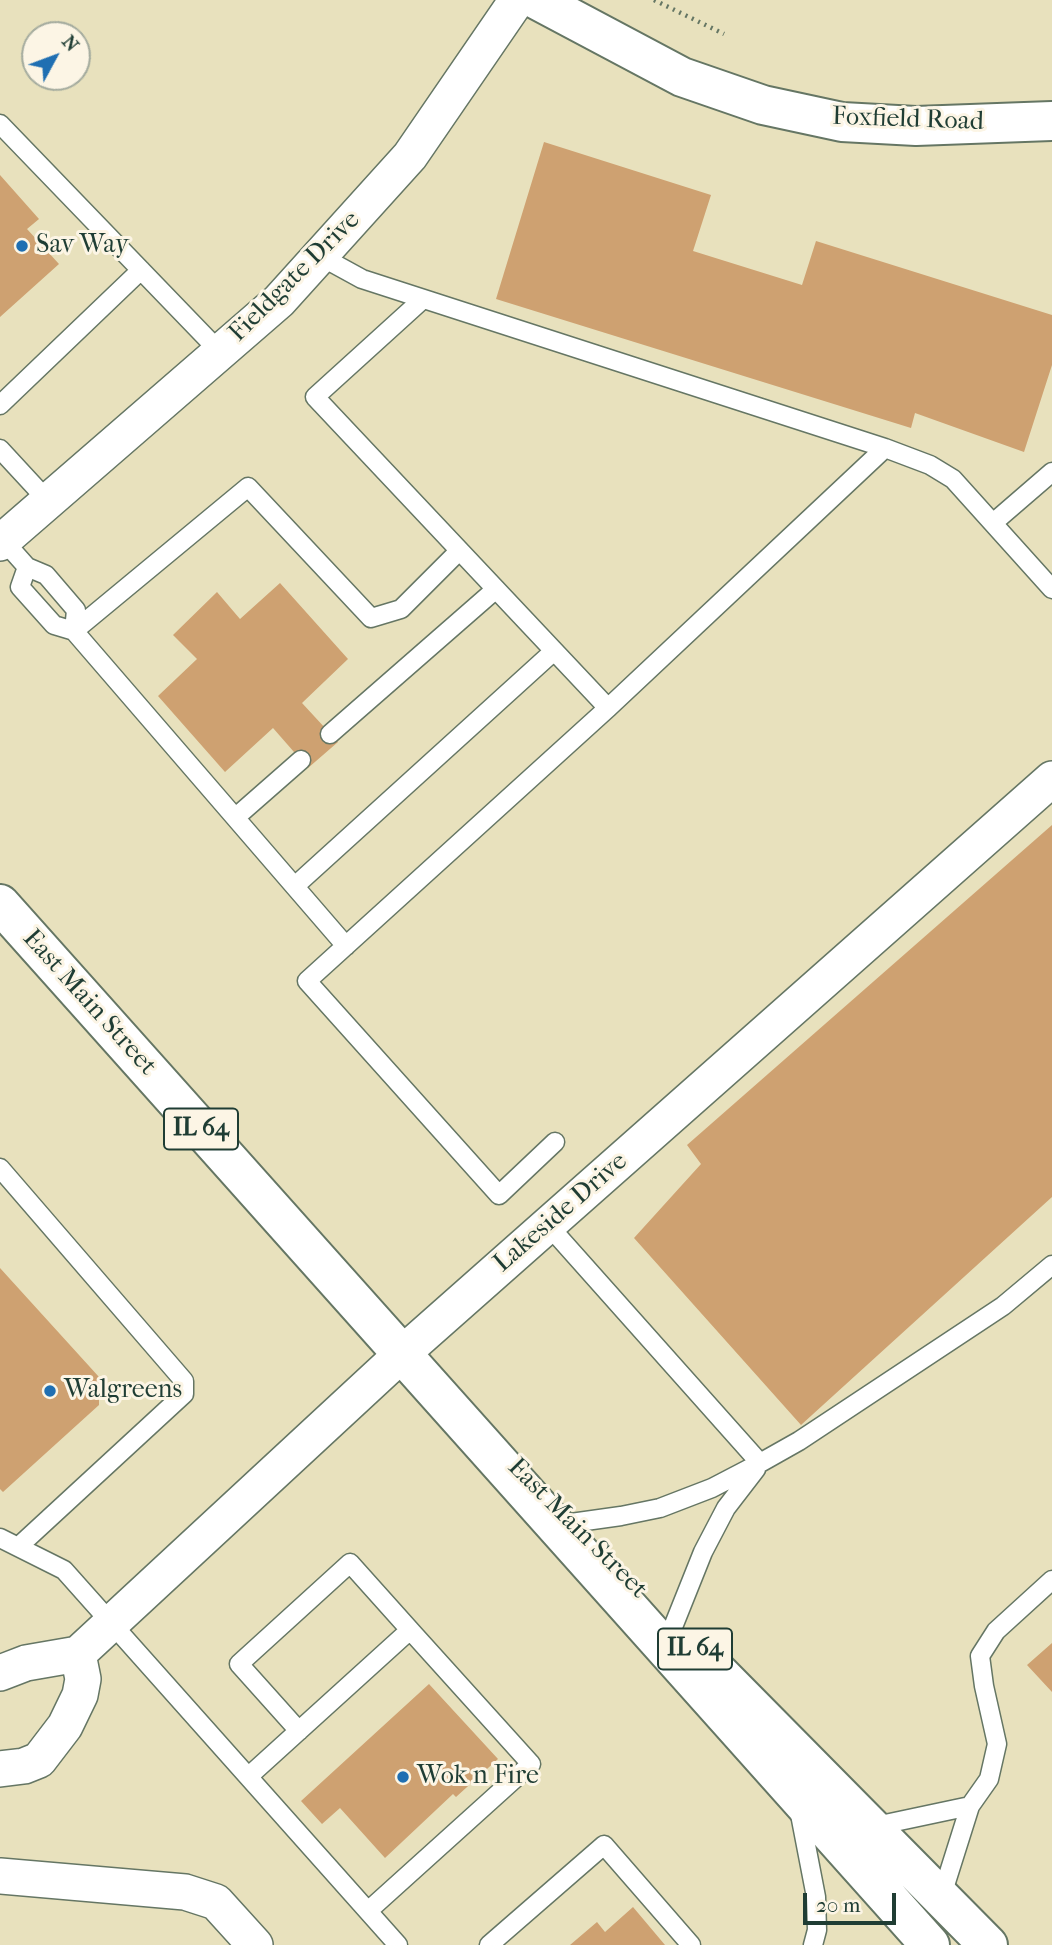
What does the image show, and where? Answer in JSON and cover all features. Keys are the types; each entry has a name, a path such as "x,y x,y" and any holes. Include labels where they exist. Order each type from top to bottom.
{"main road":[{"name":"Foxfield Road","path":"537,0 682,77 763,105 842,122 916,125 1052,121"},
{"name":"East Main Street","path":"0,904 930,1945"},
{"name":"East Main Street","path":"403,1353 988,1945"}],"street":[{"name":"Fieldgate Drive","path":"2,542 279,301 410,156 517,0"},
{"name":"Lakeside Drive","path":"78,1654 403,1353 1052,779"},
{"path":"0,1672 26,1663 78,1654 83,1679 80,1695 65,1726 39,1760 24,1766 0,1769"},
{"path":"0,1876 185,1892 216,1902 255,1945"}],"lane":[{"path":"0,124 220,352"},
{"path":"320,256 362,279 885,448 930,465 953,479 1052,589"},
{"path":"0,405 141,270"},
{"path":"423,299 315,397 608,708"},
{"path":"555,1142 499,1195 307,981 608,708 885,448"},
{"path":"0,449 48,501"},
{"path":"993,523 1052,472"},
{"path":"74,631 248,487 371,618 401,609 459,551"},
{"path":"2,542 27,567 46,575 76,610 74,631"},
{"path":"27,567 20,587 54,625 74,631 346,946"},
{"path":"330,734 496,589"},
{"path":"295,886 554,651"},
{"path":"236,817 301,760"},
{"path":"1,1171 184,1381 184,1394 18,1547"},
{"path":"548,1225 760,1463"},
{"path":"571,1523 660,1507 712,1488 760,1463 799,1441 1003,1306 1052,1265"},
{"path":"673,1627 703,1552 726,1508 760,1463"},
{"path":"0,1538 64,1570 398,1945"},
{"path":"299,1731 239,1664 350,1563 531,1764 368,1911"},
{"path":"941,1898 970,1806 989,1779 998,1744 980,1656 996,1632 1052,1580"},
{"path":"249,1776 410,1630"},
{"path":"797,1798 816,1898 817,1930 813,1945"},
{"path":"871,1827 970,1806"},
{"path":"489,1945 604,1845 691,1945"}],"path":[{"path":"654,0 724,34"}],"building":[{"path":"544,142 711,195 693,251 802,285 816,241 1052,315 1052,365 1024,452 915,413 911,428 496,299"},
{"name":"Sav Way","path":"0,175 39,219 27,229 59,264 0,317"},
{"path":"280,583 348,659 302,703 338,742 308,768 273,728 225,772 158,696 197,659 173,635 217,592 240,619"},
{"path":"1052,825 1052,1197 801,1425 634,1238 701,1164 687,1145"},
{"name":"Walgreens","path":"0,1268 99,1377 99,1405 3,1492 0,1489"},
{"path":"1052,1643 1052,1692 1027,1665"},
{"name":"Wok n Fire","path":"429,1684 498,1759 456,1797 453,1794 385,1858 340,1808 322,1824 301,1801"},
{"path":"633,1907 665,1945 570,1945 597,1922 605,1932"}],"place":[{"name":"Sav Way","path":"22,246"},
{"name":"Walgreens","path":"50,1391"},
{"name":"Wok n Fire","path":"403,1777"}]}
